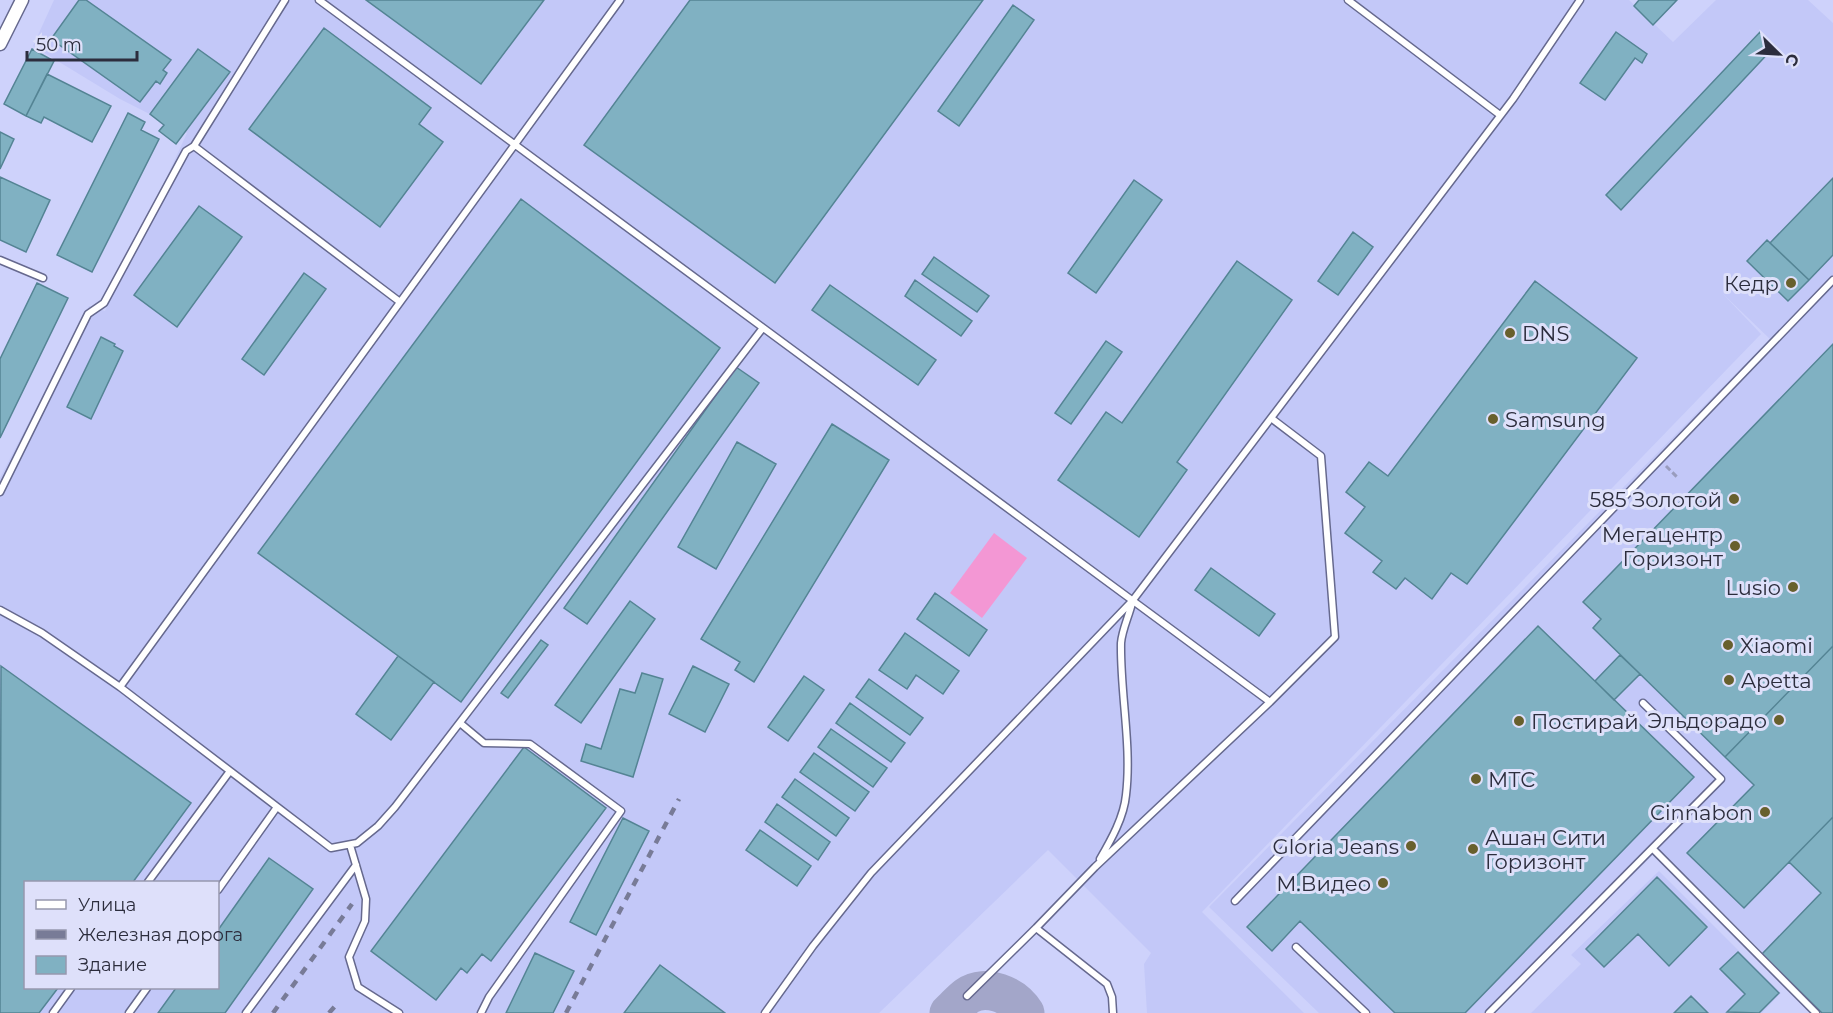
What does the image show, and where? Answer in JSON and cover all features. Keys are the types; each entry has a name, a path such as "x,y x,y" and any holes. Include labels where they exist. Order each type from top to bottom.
{"street":[{"path":"0,44 22,0"}],"lane":[{"path":"0,492 88,314 104,303 186,151 194,146 285,0"},
{"path":"319,0 1270,702"},
{"path":"120,687 620,0"},
{"path":"1348,0 1500,115"},
{"path":"765,1013 813,946 872,873 1133,600 1500,115 1580,0"},
{"path":"194,146 400,302"},
{"path":"0,260 43,278"},
{"path":"1235,901 1833,280"},
{"path":"0,610 42,633 120,687 331,848 357,843 378,826 395,807 762,328"},
{"path":"967,996 1095,867 1270,702 1335,637 1321,456 1271,418"},
{"path":"1095,867 1108,846 1120,819 1126,796 1121,641 1133,600"},
{"path":"1489,1013 1720,779 1643,704"},
{"path":"460,723 484,743 530,744 621,811 489,997 481,1013"},
{"path":"149,881 230,771"},
{"path":"219,889 277,807"},
{"path":"350,844 366,899 365,921 349,957 358,987 399,1013"},
{"path":"1653,849 1816,1013"},
{"path":"246,1013 356,865"},
{"path":"1036,928 1107,984 1112,997 1113,1013"},
{"path":"1296,947 1366,1013"},
{"path":"53,1013 70,989"},
{"path":"129,1013 146,989"}],"path":[{"path":"1660,460 1677,477"}],"shaded area":[{"path":"54,0 1629,0 1673,42 1716,0 1808,0 1833,23 1833,1013 1824,1013 1659,849 1494,1013 1319,1013 1209,907 1770,339 1722,293 1761,334 1202,912 1304,1013 1147,1013 1144,964 1151,953 1048,850 879,1013 0,1013 0,478 89,306 105,311 187,133 120,99 33,46"},
{"path":"994,533 1027,558 982,618 950,593"},
{"path":"1659,871 1781,993 1762,1013 1531,1013 1581,964 1571,955"}],"building":[{"path":"79,0 86,0 171,60 163,70 167,73 160,84 156,81 140,102 51,39"},
{"path":"366,0 544,0 481,84"},
{"path":"690,0 983,0 775,283 584,145"},
{"path":"1639,0 1677,0 1653,25 1634,6"},
{"path":"1013,5 1034,20 959,126 938,111"},
{"path":"324,28 431,108 419,124 443,142 380,227 249,129"},
{"path":"1616,32 1647,54 1642,63 1635,58 1605,100 1580,83"},
{"path":"1760,32 1775,46 1621,210 1606,195"},
{"path":"32,49 54,61 26,116 4,104"},
{"path":"198,49 230,72 176,144 159,131 164,125 150,114"},
{"path":"47,74 111,106 92,142 44,117 41,123 26,116"},
{"path":"128,113 145,122 141,130 159,139 92,272 57,255"},
{"path":"0,132 14,139 0,169"},
{"path":"0,177 50,200 26,252 0,240"},
{"path":"1833,178 1833,255 1809,280 1770,243"},
{"path":"1134,180 1162,200 1096,293 1068,273"},
{"path":"521,199 720,348 461,702 258,553"},
{"path":"199,206 242,237 177,327 134,295"},
{"path":"1353,232 1373,247 1338,295 1318,281"},
{"path":"1767,240 1809,280 1788,301 1747,261"},
{"path":"934,257 989,296 977,312 922,274"},
{"path":"1237,261 1292,300 1177,462 1187,470 1139,537 1058,480 1106,412 1122,423"},
{"path":"304,273 326,289 264,375 242,359"},
{"path":"915,280 972,321 961,336 905,296"},
{"path":"1535,281 1637,358 1467,584 1451,573 1432,599 1405,578 1396,589 1373,572 1382,561 1345,533 1365,507 1346,492 1369,462 1388,476"},
{"path":"37,283 68,298 0,438 0,359"},
{"path":"830,285 936,360 918,385 812,310"},
{"path":"101,337 123,351 91,419 67,407"},
{"path":"1106,341 1122,352 1071,424 1055,413"},
{"name":"Мегацентр Горизонт","path":"1833,344 1833,646 1725,757 1593,628 1601,619 1583,602"},
{"path":"736,367 759,383 587,624 564,608"},
{"path":"832,424 889,460 754,682 735,670 740,662 701,639"},
{"path":"737,442 776,464 716,569 678,547"},
{"path":"1211,568 1275,614 1259,636 1195,590"},
{"path":"935,593 987,630 969,656 917,619"},
{"path":"630,601 655,619 581,723 555,705"},
{"name":"Ашан Сити Горизонт","path":"1538,626 1694,777 1465,1013 1395,1013 1300,921 1272,951 1247,927"},
{"path":"905,633 959,671 943,694 916,675 907,689 879,670"},
{"path":"541,640 548,645 508,698 501,693"},
{"path":"1833,646 1833,817 1744,908 1687,853 1754,785 1725,757"},
{"path":"1620,655 1640,674 1614,700 1595,681"},
{"path":"398,656 434,682 391,740 356,714"},
{"path":"1,666 191,803 134,881 24,881 24,989 57,989 39,1013 0,1013"},
{"path":"693,666 729,684 705,732 669,714"},
{"path":"642,673 663,679 633,777 581,761 586,744 601,749 620,689 635,693"},
{"path":"804,676 824,690 788,741 768,727"},
{"path":"869,679 923,718 910,735 856,697"},
{"path":"850,703 905,743 891,762 836,723"},
{"path":"831,729 887,768 873,787 818,747"},
{"path":"524,747 606,808 491,961 482,954 467,973 461,968 436,1000 371,951"},
{"path":"814,753 869,792 855,811 800,772"},
{"path":"795,779 849,818 836,836 782,797"},
{"path":"777,804 830,842 818,860 765,822"},
{"path":"1833,817 1833,1013 1822,1013 1762,954 1821,893 1789,862"},
{"path":"623,818 649,831 596,935 570,922"},
{"path":"760,830 811,866 797,886 746,850"},
{"path":"269,858 313,889 225,1013 158,1013 175,989 219,989 219,929"},
{"path":"1657,877 1707,927 1669,966 1638,934 1604,967 1586,949"},
{"path":"1738,952 1779,993 1759,1013 1727,1012 1745,994 1720,969"},
{"path":"535,953 574,971 553,1013 506,1013"},
{"path":"660,965 725,1013 624,1013"},
{"path":"1691,996 1708,1013 1674,1013"}],"taxiway":[{"path":"949,1013 967,996 983,991 1007,996 1025,1013"}],"railway":[{"path":"566,1013 679,799"},
{"path":"273,1013 352,904"},
{"path":"329,1013 337,1004"}],"place":[{"name":"Кедр","path":"1791,283"},
{"name":"DNS","path":"1510,333"},
{"name":"Samsung","path":"1493,419"},
{"name":"585 Золотой","path":"1734,499"},
{"name":"Мегацентр Горизонт","path":"1735,546"},
{"name":"Lusio","path":"1793,587"},
{"name":"Xiaomi","path":"1728,645"},
{"name":"Apetta","path":"1729,680"},
{"name":"Эльдорадо","path":"1779,720"},
{"name":"Постирай","path":"1519,721"},
{"name":"МТС","path":"1476,779"},
{"name":"Cinnabon","path":"1765,812"},
{"name":"Gloria Jeans","path":"1411,846"},
{"name":"Ашан Сити Горизонт","path":"1473,849"},
{"name":"М.Видео","path":"1383,883"}]}
